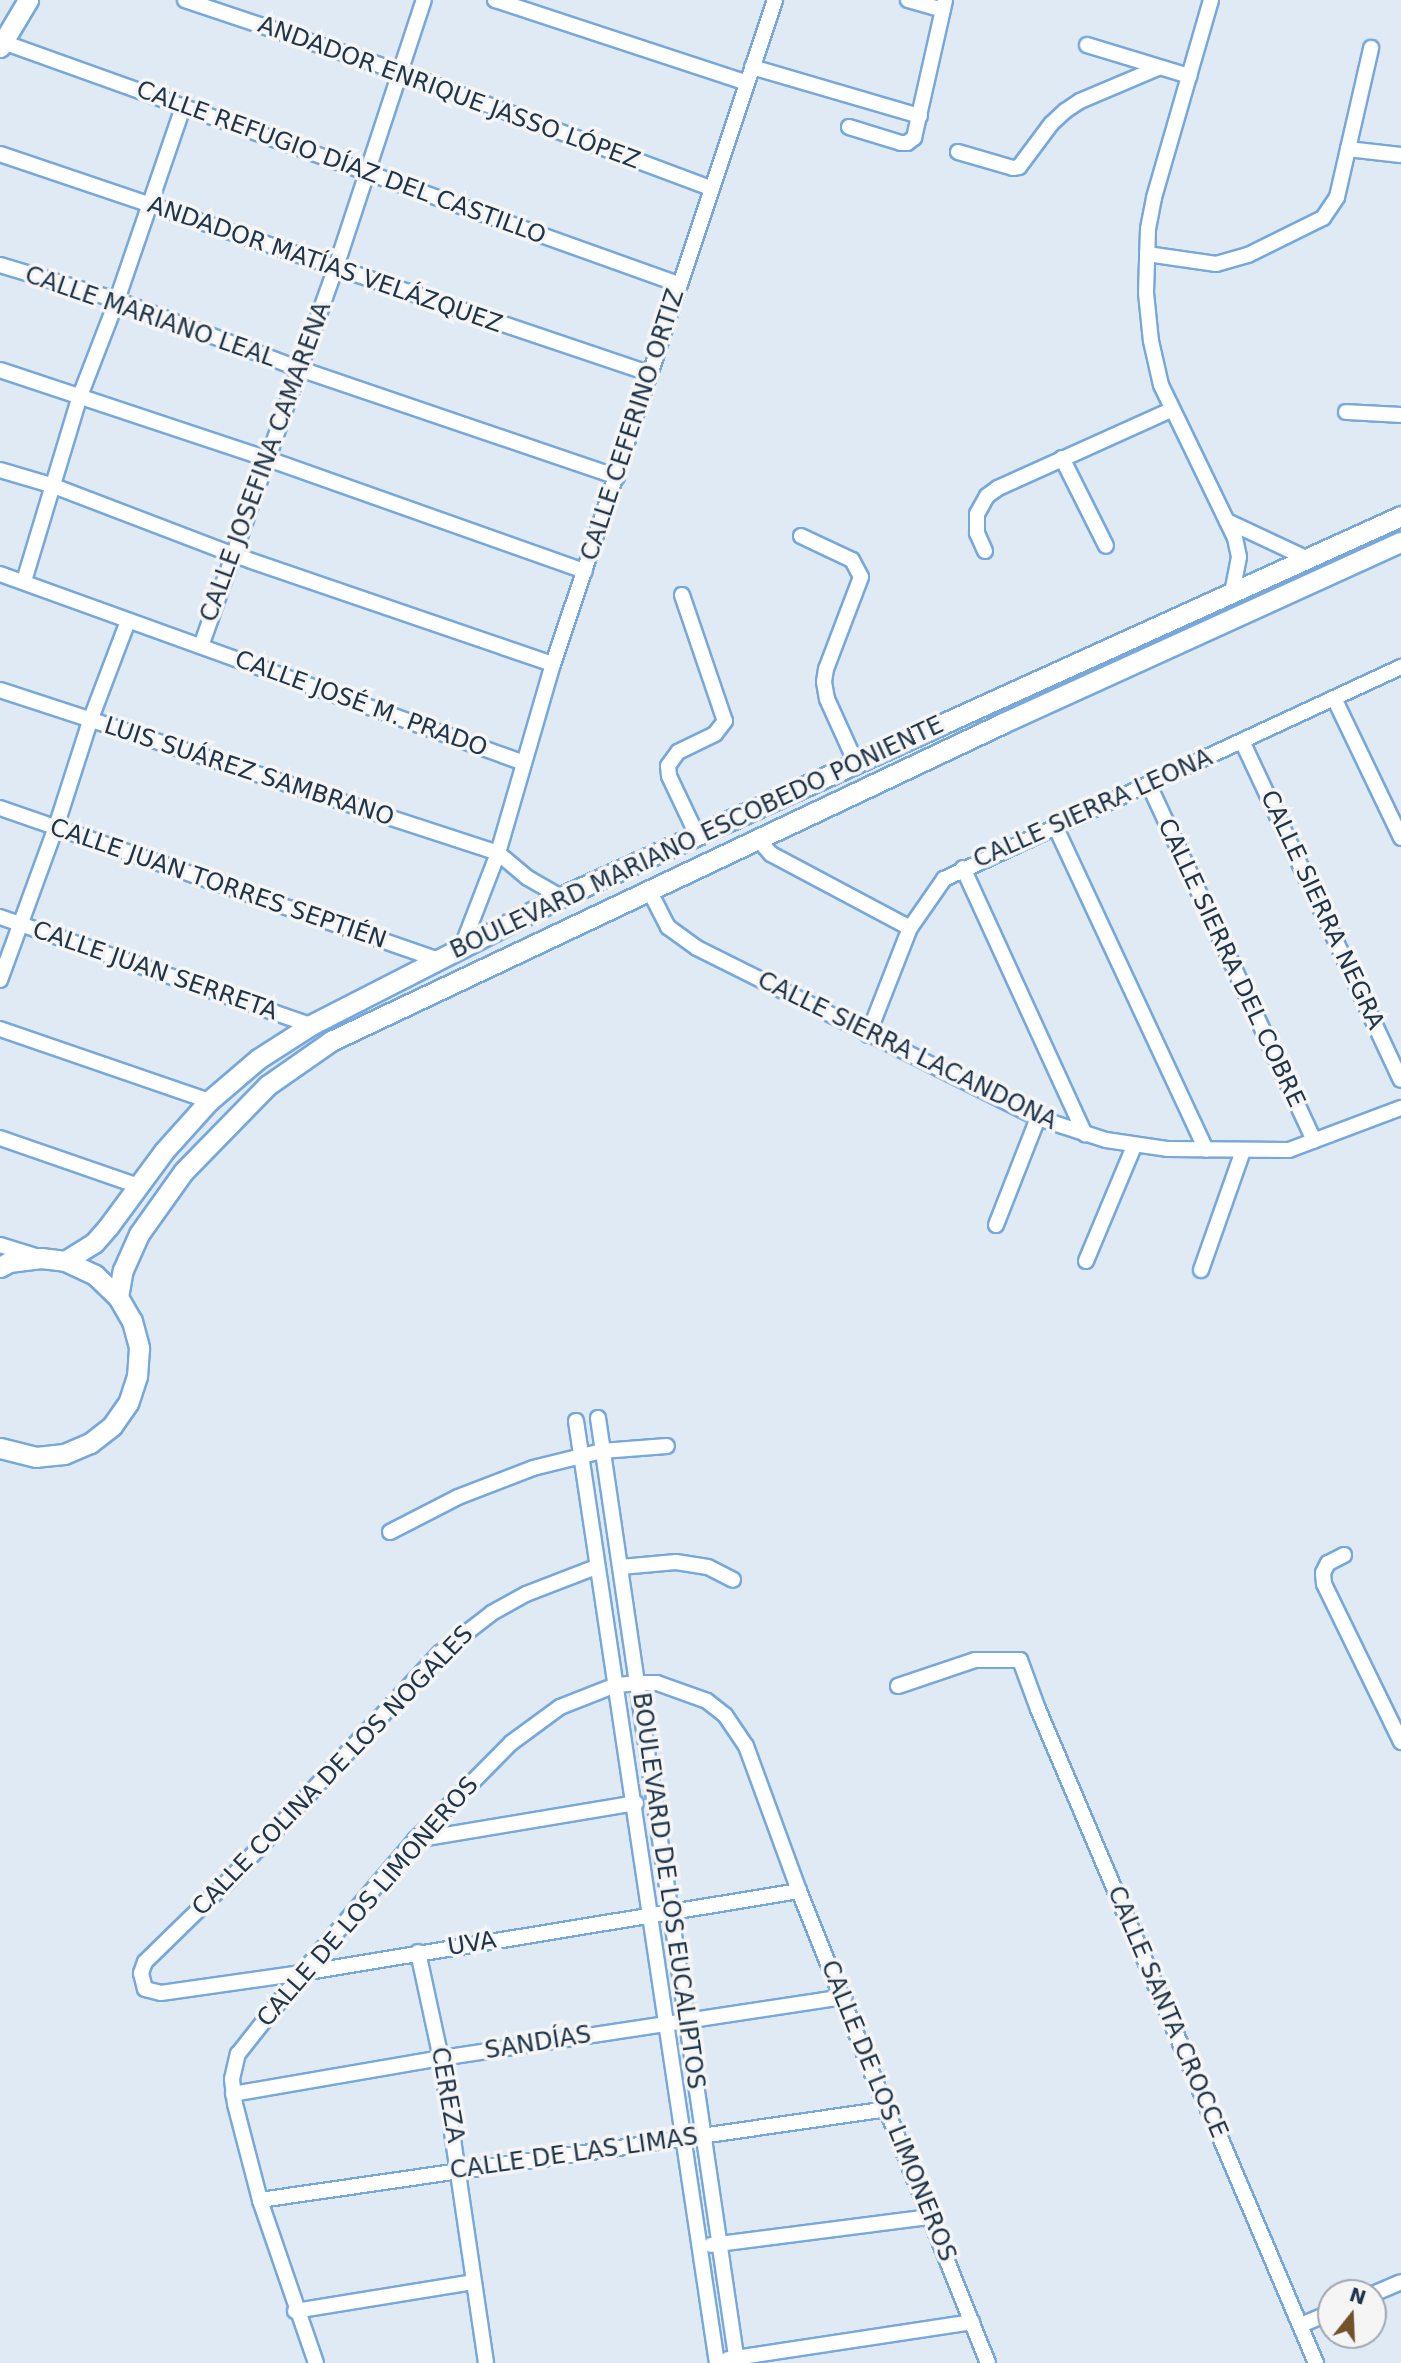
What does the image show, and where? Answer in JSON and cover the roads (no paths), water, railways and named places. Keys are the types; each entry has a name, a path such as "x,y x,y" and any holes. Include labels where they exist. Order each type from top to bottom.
{"street":[{"path":"1,43 28,0"},
{"name":"ANDADOR ENRIQUE JASSO LÓPEZ","path":"185,0 400,72 711,188"},
{"name":"CALLE JOSEFINA CAMARENA","path":"201,646 335,270 424,0"},
{"path":"495,0 747,83"},
{"name":"CALLE CEFERINO ORTIZ","path":"461,949 498,853 554,664 651,374 678,284 775,0"},
{"path":"849,127 901,143 907,144 914,138 944,5 908,0"},
{"path":"1211,0 1154,198 1147,254 1150,341 1171,410 1235,538 1239,557 1238,576 1231,593"},
{"name":"CALLE REFUGIO DÍAZ DEL CASTILLO","path":"1,43 678,284"},
{"path":"1087,45 1189,76"},
{"path":"1147,254 1216,264 1248,255 1312,226 1323,218 1336,197 1371,48"},
{"path":"752,67 919,116"},
{"path":"958,152 1013,168 1018,167 1051,124 1065,111 1080,101 1158,68"},
{"path":"23,581 80,396 117,300 183,107"},
{"path":"1348,149 1401,155"},
{"name":"ANDADOR MATÍAS VELÁZQUEZ","path":"0,154 335,270 651,374"},
{"name":"CALLE MARIANO LEAL","path":"0,265 117,300 300,369 617,477"},
{"path":"0,370 268,458 585,571"},
{"path":"985,551 976,524 977,514 987,496 998,488 1062,458 1171,410"},
{"path":"1346,412 1401,415"},
{"path":"1062,458 1106,546"},
{"path":"0,470 51,485 234,555 554,664"},
{"name":"BOULEVARD MARIANO ESCOBEDO PONIENTE","path":"65,1261 94,1243 178,1133 209,1101 258,1059 311,1025 561,897 1401,516"},
{"path":"1227,521 1308,558"},
{"path":"801,536 852,560 861,577 824,682 827,699 856,763"},
{"name":"BOULEVARD MARIANO ESCOBEDO PONIENTE","path":"118,1297 123,1270 139,1234 184,1171 268,1085 295,1064 363,1023 1003,723 1401,542"},
{"name":"CALLE JOSÉ M. PRADO","path":"0,574 524,763"},
{"path":"682,595 725,721 715,734 678,752 668,766 668,776 698,836"},
{"path":"0,980 90,721 128,621"},
{"name":"CALLE SIERRA LEONA","path":"868,1035 911,928 937,885 963,868 1149,786 1401,667"},
{"name":"LUIS SUÁREZ SAMBRANO","path":"0,690 498,853"},
{"path":"1334,698 1401,838"},
{"path":"992,701 1003,723"},
{"name":"CALLE SIERRA NEGRA","path":"1242,741 1401,1080"},
{"name":"CALLE SIERRA DEL COBRE","path":"1149,786 1314,1141"},
{"name":"CALLE JUAN TORRES SEPTIÉN","path":"0,808 436,959"},
{"path":"1056,828 1206,1150"},
{"path":"757,838 771,855 911,928"},
{"path":"498,853 528,878 561,897"},
{"path":"963,868 1085,1134"},
{"name":"CALLE SIERRA LACANDONA","path":"649,890 659,913 681,938 868,1035 1038,1118 1085,1134 1135,1146 1243,1151 1289,1150 1401,1108"},
{"name":"CALLE JUAN SERRETA","path":"0,917 311,1025"},
{"path":"0,1029 209,1101"},
{"path":"996,1225 1038,1118"},
{"path":"0,1138 139,1186"},
{"path":"1086,1261 1135,1146"},
{"path":"1200,1270 1243,1151"},
{"path":"0,1245 41,1258 65,1261 94,1275 118,1297 132,1321 139,1348 134,1385 128,1403 112,1426 90,1443 64,1454 36,1457 0,1448"},
{"path":"0,1267 41,1258"},
{"name":"BOULEVARD DE LOS EUCALIPTOS","path":"598,1418 736,2360"},
{"name":"BOULEVARD DE LOS EUCALIPTOS","path":"576,1421 596,1567 636,1802 717,2362"},
{"path":"390,1532 496,1481 582,1455 667,1446"},
{"path":"1343,1555 1328,1563 1323,1573 1324,1584 1401,1742"},
{"path":"621,1567 676,1562 708,1567 733,1580"},
{"name":"CALLE COLINA DE LOS NOGALES","path":"145,1989 141,1973 145,1962 228,1881 440,1653 468,1629 503,1606 561,1579 596,1567"},
{"name":"CALLE SANTA CROCCE","path":"898,1686 975,1660 1020,1660 1073,1793 1316,2363"},
{"name":"CALLE DE LOS LIMONEROS","path":"316,2363 295,2311 260,2200 233,2094 234,2067 244,2043 415,1840 535,1723 560,1707 616,1685 637,1683 657,1683 707,1701 736,1728 988,2363"},
{"path":"415,1840 636,1802"},
{"name":"UVA","path":"145,1989 161,1993 302,1973 799,1891"},
{"name":"CEREZA","path":"418,1952 441,2058 460,2170 486,2363"},
{"name":"SANDÍAS","path":"233,2094 441,2058 844,1997"},
{"name":"CALLE DE LAS LIMAS","path":"260,2200 888,2109"},
{"path":"700,2246 929,2217"},
{"path":"295,2311 474,2282"},
{"path":"1301,2325 1317,2318"},
{"path":"717,2362 972,2322"}]}
